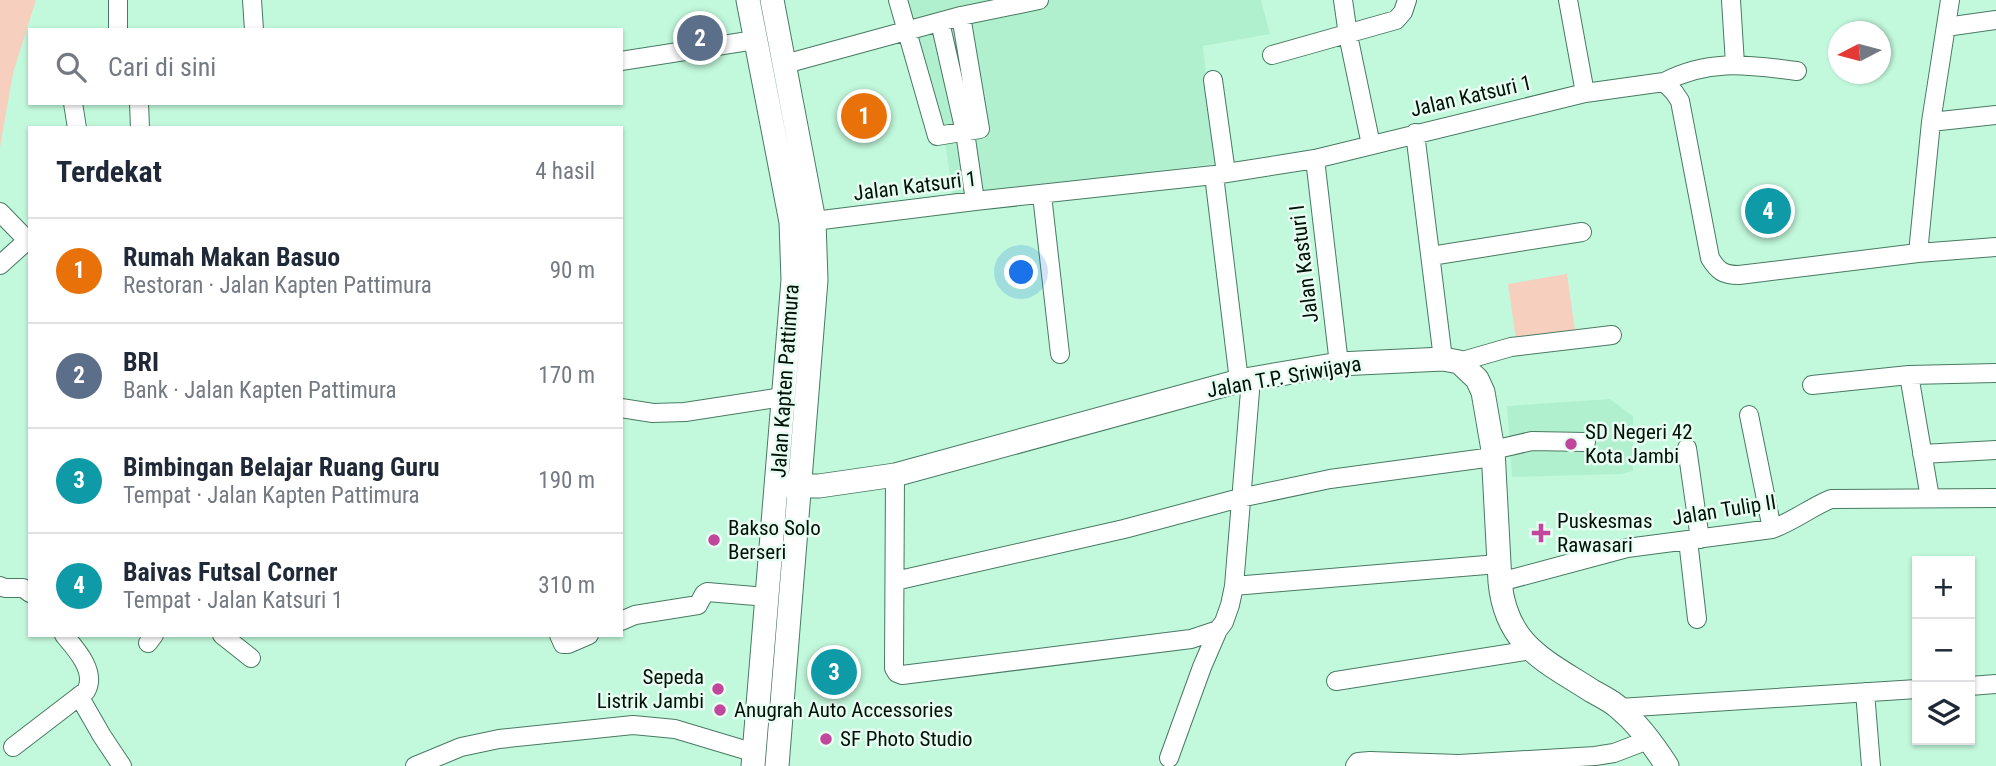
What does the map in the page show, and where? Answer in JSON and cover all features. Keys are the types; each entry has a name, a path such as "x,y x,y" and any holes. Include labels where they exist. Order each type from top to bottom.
{"main road":[{"name":"Jalan Kapten Pattimura","path":"747,0 791,222 793,280 754,759"},
{"name":"Jalan Kapten Pattimura","path":"772,0 814,221 816,280 777,766"},
{"name":"Jalan T.P. Sriwijaya","path":"777,485 819,486 895,475 1245,380 1339,364 1451,361"},
{"path":"1451,361 1477,379 1483,392 1493,454 1499,573 1509,622 1531,650 1619,708 1667,766"}],"street":[{"path":"118,0 118,28"},
{"path":"252,0 254,28"},
{"path":"898,0 937,136 980,129 961,16"},
{"path":"785,64 961,16 1039,0"},
{"path":"1343,0 1371,145"},
{"path":"1272,55 1396,20 1403,12 1407,0"},
{"path":"1568,0 1585,93"},
{"path":"1731,0 1735,64"},
{"path":"1918,253 1931,122 1950,0"},
{"path":"1946,27 1996,20"},
{"path":"940,22 965,132 975,201"},
{"path":"623,61 755,40"},
{"name":"Jalan Katsuri 1","path":"814,221 1220,174 1315,159 1585,93 1664,82 1683,72 1735,64 1797,71"},
{"path":"1168,758 1230,605 1234,586 1240,498 1245,380 1220,174 1213,80"},
{"path":"1664,82 1679,101 1710,258 1717,269 1726,275 1996,247"},
{"path":"73,105 77,126"},
{"path":"139,105 140,126"},
{"path":"1931,122 1996,115"},
{"path":"1415,133 1431,256 1451,361 1511,347 1612,335"},
{"name":"Jalan Kasturi I","path":"1315,159 1339,364"},
{"path":"1042,195 1059,354"},
{"path":"0,212 28,240"},
{"path":"1431,256 1582,232"},
{"path":"0,265 28,242"},
{"path":"1812,385 1909,375 1996,373"},
{"path":"1909,375 1930,498"},
{"path":"623,408 653,413 685,412 783,397"},
{"path":"1749,415 1772,529"},
{"path":"895,581 1125,530 1240,498 1331,479 1493,454 1532,441 1586,442"},
{"path":"1687,448 1694,540 1696,619"},
{"path":"1922,454 1996,450"},
{"path":"895,475 894,668 897,673 902,675 1191,639 1218,630"},
{"name":"Jalan Tulip II","path":"1234,586 1499,573 1627,548 1772,529 1831,499 1996,498"},
{"path":"0,586 23,587 28,591"},
{"path":"623,620 635,615 698,605 707,592 768,597"},
{"path":"13,747 86,691 90,679 81,657 66,637"},
{"path":"225,637 251,658"},
{"path":"560,637 563,644 584,637"},
{"path":"1336,681 1531,650"},
{"path":"1975,686 1996,684"},
{"path":"1619,708 1912,689"},
{"path":"1866,692 1871,766"},
{"path":"79,696 122,766"},
{"path":"415,766 461,747 499,739 633,725 675,729 754,759"},
{"path":"1355,766 1358,762 1370,761 1459,764 1595,756 1614,753 1648,740"}],"shaded area":[{"path":"0,0 36,0 13,73 0,147"},
{"path":"895,0 1261,0 1270,34 1203,46 1215,164 953,196 945,143 932,143"},
{"path":"1567,274 1575,330 1516,339 1508,284"},
{"name":"SD Negeri 42 Kota Jambi","path":"1610,399 1633,416 1633,471 1621,474 1512,477 1507,406"}],"place":[{"name":"BRI","path":"700,38"},
{"name":"Rumah Makan Basuo","path":"864,116"},
{"name":"Baivas Futsal Corner","path":"1768,211"},
{"name":"SD Negeri 42 Kota Jambi","path":"1571,444"},
{"name":"Puskesmas Rawasari","path":"1541,533"},
{"name":"Bakso Solo Berseri","path":"714,540"},
{"name":"Bimbingan Belajar Ruang Guru","path":"834,672"},
{"name":"Sepeda Listrik Jambi","path":"718,689"},
{"name":"Anugrah Auto Accessories","path":"720,710"},
{"name":"SF Photo Studio","path":"826,739"}]}
